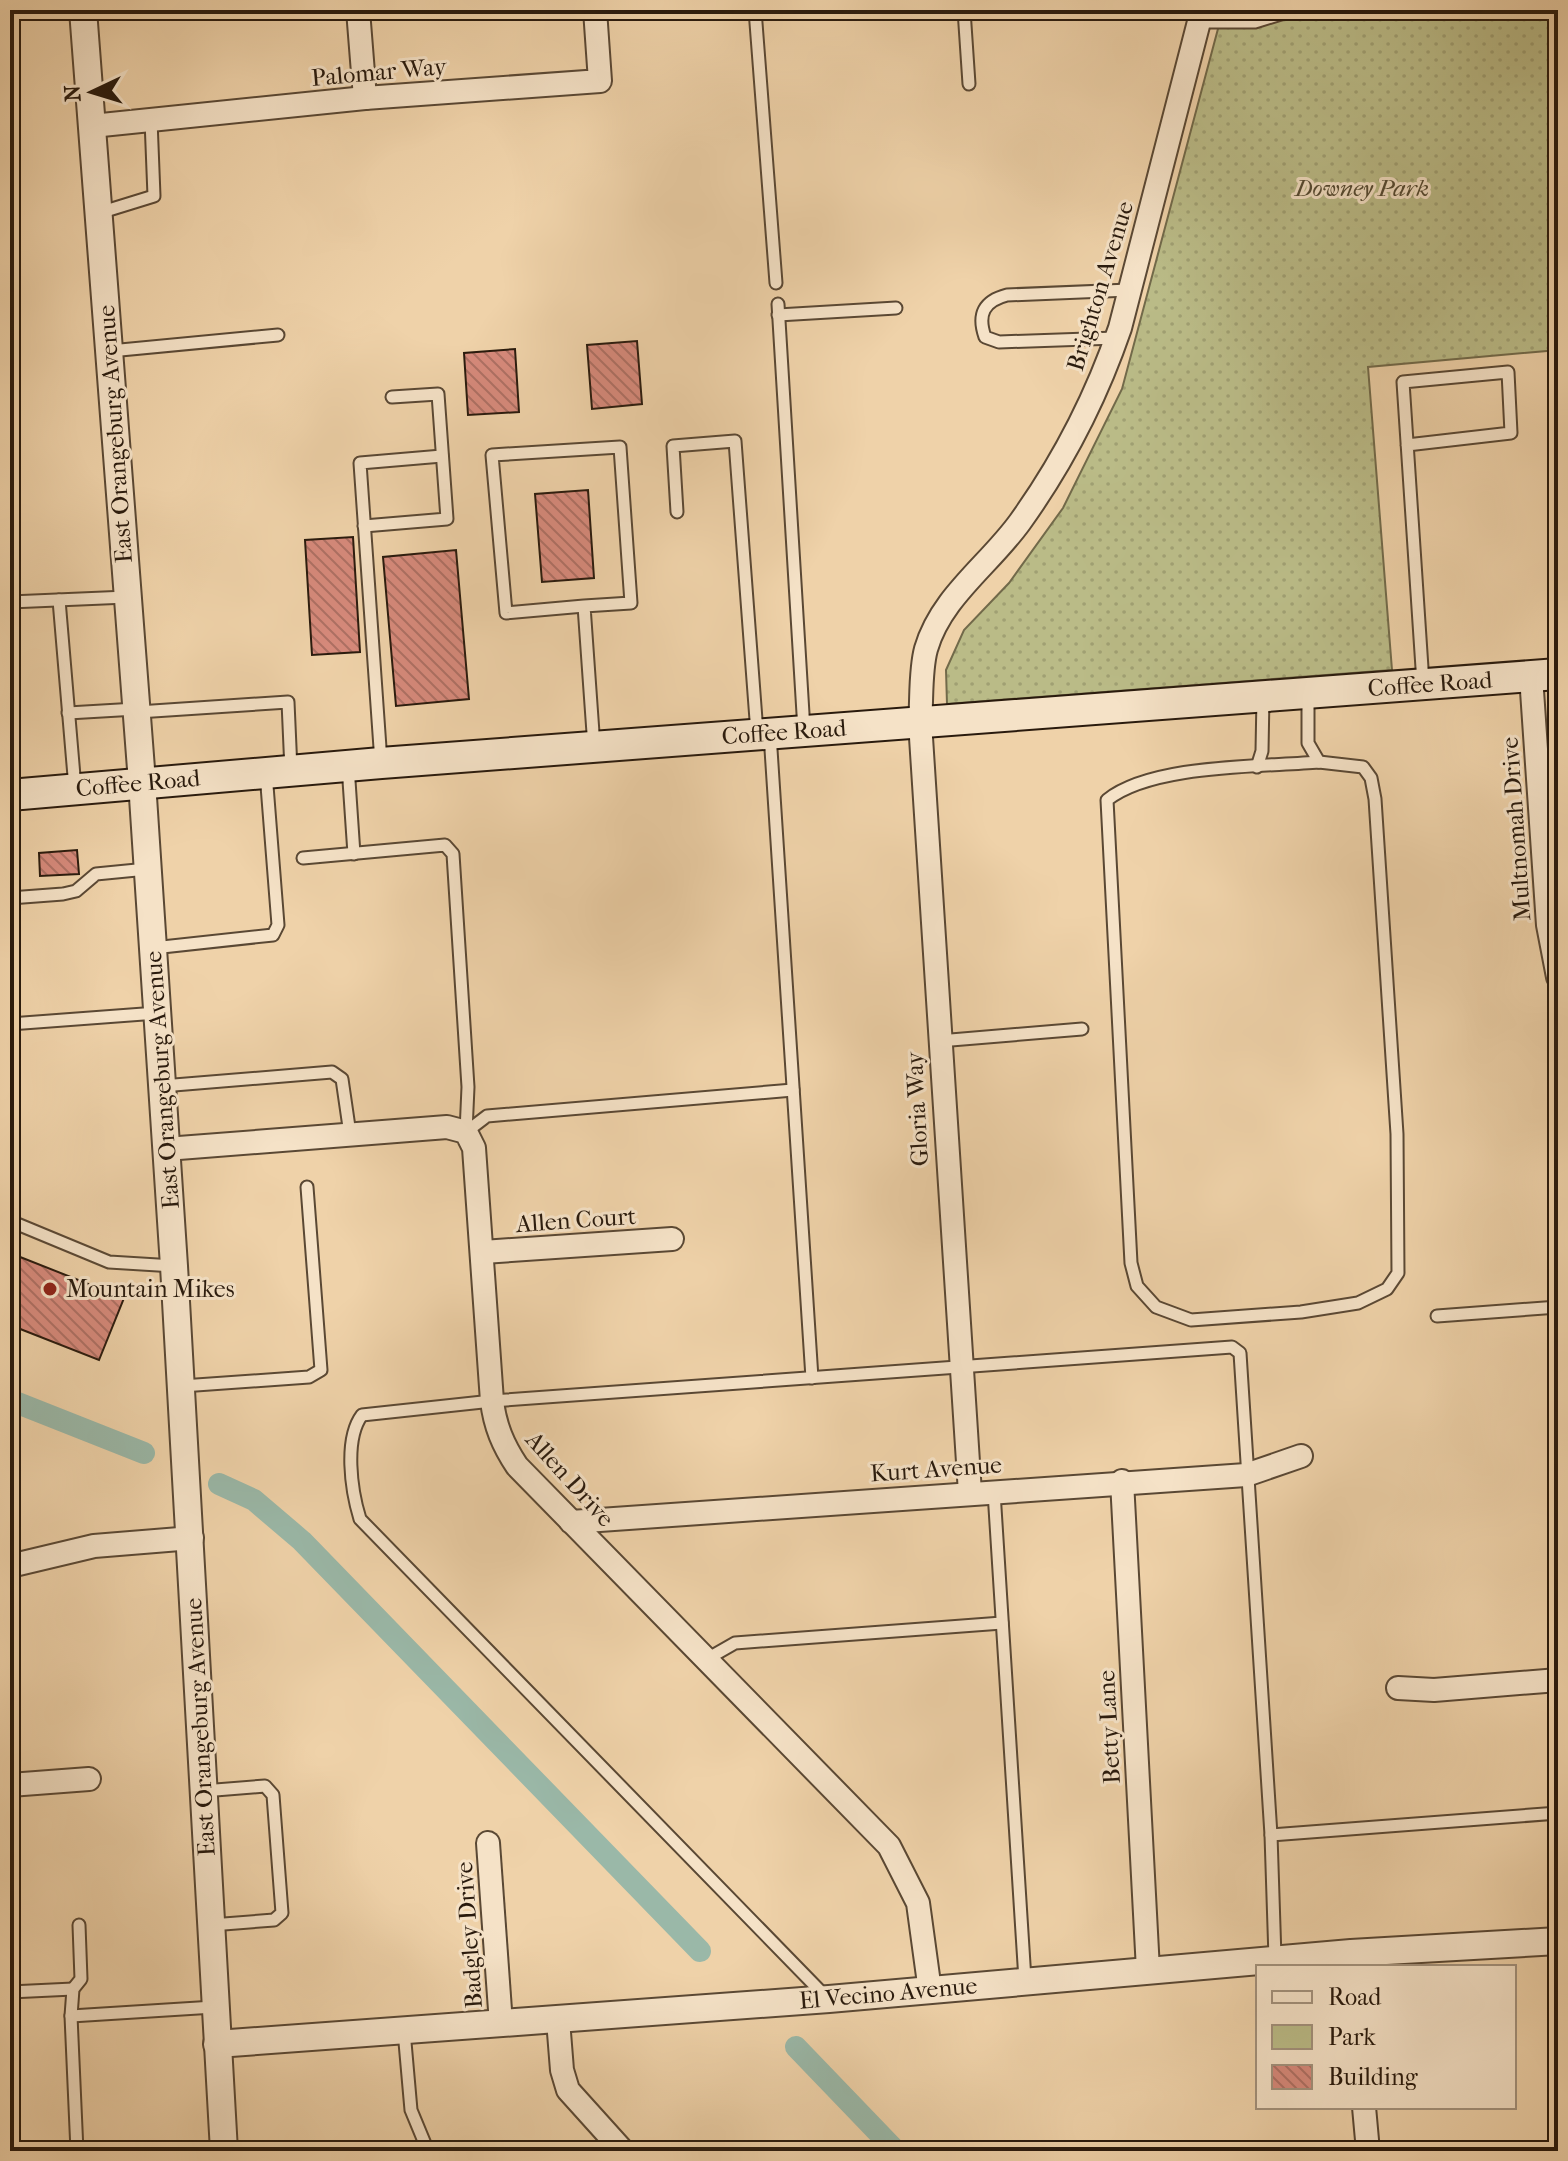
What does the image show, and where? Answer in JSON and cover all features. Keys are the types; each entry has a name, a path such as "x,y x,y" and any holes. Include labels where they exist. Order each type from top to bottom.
{"main road":[{"name":"Coffee Road","path":"10,795 763,733 1544,675"}],"street":[{"name":"East Orangeburg Avenue","path":"83,10 148,869 192,1538 202,1791 224,2151"},
{"path":"358,10 365,98"},
{"name":"Palomar Way","path":"92,126 365,98 600,81 595,10"},
{"name":"Brighton Avenue","path":"920,722 926,650 946,605 1018,524 1054,472 1079,428 1116,338 1201,16"},
{"name":"Multnomah Drive","path":"1544,675 1548,925 1558,977"},
{"name":"Gloria Way","path":"920,722 959,1367 970,1493"},
{"path":"166,1149 447,1127 466,1132"},
{"name":"Allen Drive","path":"466,1132 474,1148 492,1401 505,1448 517,1466 571,1522 889,1846 918,1903 930,1991"},
{"name":"Allen Court","path":"483,1252 672,1239"},
{"name":"Kurt Avenue","path":"571,1522 1122,1481 1246,1475 1301,1456"},
{"name":"Betty Lane","path":"1122,1481 1148,1970"},
{"path":"10,1566 94,1546 192,1538"},
{"path":"1398,1688 1434,1690 1558,1680"},
{"path":"10,1785 89,1779"},
{"name":"Badgley Drive","path":"488,1843 501,2024"},
{"name":"El Vecino Avenue","path":"217,2044 930,1991 1275,1959 1351,1960 1558,1941"},
{"path":"558,2020 562,2070 568,2090 623,2151"},
{"path":"1364,2109 1368,2151"}],"lane":[{"path":"755,10 776,283"},
{"path":"964,10 969,84"},
{"path":"1201,16 1255,22 1294,10"},
{"path":"99,213 154,196 151,120"},
{"path":"1116,338 999,342 985,337 980,324 983,310 993,299 1007,295 1129,290"},
{"path":"804,730 778,310 896,308"},
{"path":"109,351 278,335"},
{"path":"1407,445 1511,433 1508,372 1403,382 1407,445 1423,684"},
{"path":"364,526 447,519 438,394 392,397"},
{"path":"677,512 673,446 735,441 793,1090 812,1378"},
{"path":"620,447 631,603 584,606 506,613 492,455 620,447"},
{"path":"381,763 360,463 442,456"},
{"path":"10,602 128,597"},
{"path":"59,600 75,789"},
{"path":"584,606 594,747"},
{"path":"1308,693 1308,743 1319,762"},
{"path":"1257,767 1262,751 1263,696"},
{"path":"68,713 288,702 279,771 278,925 273,935 153,948"},
{"path":"1319,762 1363,767 1371,778 1375,799 1397,1134 1398,1273 1387,1289 1358,1303 1301,1312 1191,1320 1156,1307 1137,1286 1131,1263 1107,800 1124,786 1161,776 1257,767 1319,762"},
{"path":"348,766 354,854"},
{"path":"303,858 445,845 453,854 468,1087 466,1132"},
{"path":"10,898 63,894 76,891 96,874 148,869"},
{"path":"10,1024 157,1013"},
{"path":"939,1041 1082,1029"},
{"path":"162,1086 332,1072 342,1079 350,1134"},
{"path":"466,1132 487,1116 793,1090"},
{"path":"182,1386 309,1377 321,1370 307,1187"},
{"path":"10,1221 109,1262 174,1266"},
{"path":"1437,1316 1558,1307"},
{"path":"829,1999 360,1519 354,1502 352,1428 362,1415 492,1401 1232,1347 1240,1353 1271,1835 1275,1959"},
{"path":"994,1491 1025,1980"},
{"path":"707,1659 735,1643 1002,1623"},
{"path":"202,1791 265,1786 273,1795 282,1913 274,1920 210,1925"},
{"path":"1271,1835 1558,1813"},
{"path":"77,2151 71,2016 73,1989 81,1979 79,1925"},
{"path":"10,1992 73,1989"},
{"path":"71,2016 215,2007"},
{"path":"403,2031 411,2110 428,2151"}],"green space":[{"name":"Downey Park","path":"1223,10 1558,10 1558,350 1368,367 1392,670 947,704 946,670 964,630 1009,583 1063,508 1122,389"}],"building":[{"path":"637,341 642,404 592,409 587,345"},
{"path":"515,349 519,412 468,415 464,353"},
{"path":"588,490 594,578 542,582 535,494"},
{"path":"353,537 360,652 312,655 305,540"},
{"path":"456,550 469,699 396,706 383,557"},
{"path":"77,850 79,874 40,876 39,853"},
{"path":"10,1253 124,1298 99,1360 10,1325"}],"waterway":[{"path":"10,1400 144,1453"},
{"path":"219,1484 254,1500 302,1541 700,1951"},
{"path":"796,2047 896,2151"}],"place":[{"name":"Mountain Mikes","path":"50,1289"}]}
